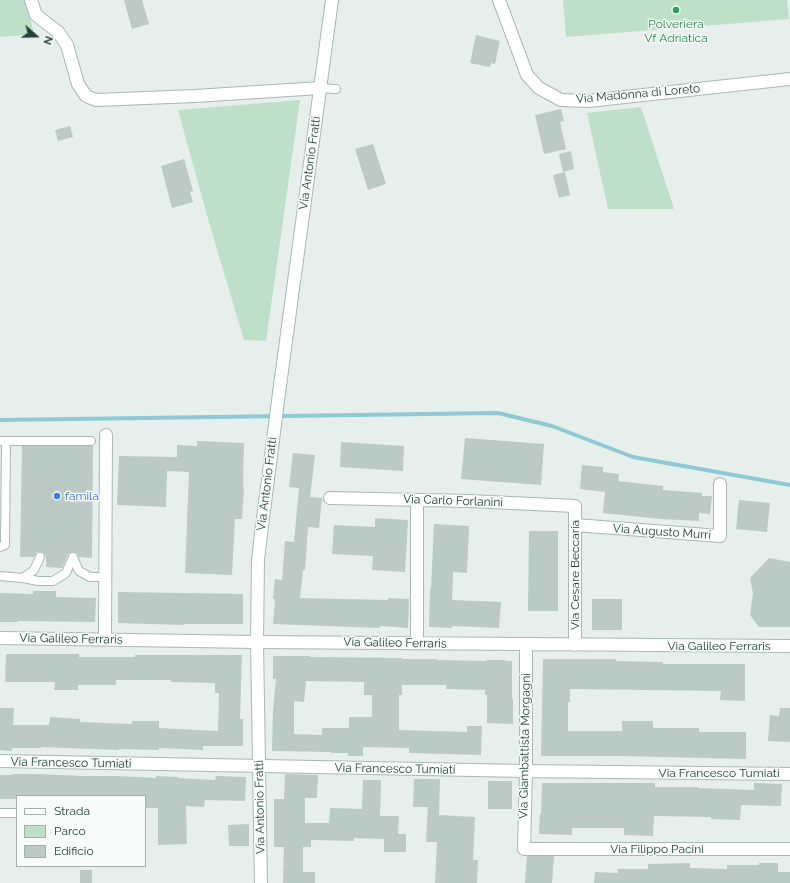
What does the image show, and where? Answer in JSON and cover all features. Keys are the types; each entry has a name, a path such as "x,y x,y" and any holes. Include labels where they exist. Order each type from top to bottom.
{"street":[{"path":"31,0 36,15 58,32 67,45 78,84 86,96 96,100 195,96 320,88"},
{"name":"Via Antonio Fratti","path":"261,883 257,642 258,560 332,0"},
{"name":"Via Madonna di Loreto","path":"499,0 527,75 539,88 561,100 588,101 790,79"},
{"path":"105,639 106,435"},
{"name":"Via Augusto Murri","path":"575,525 720,536 720,484"},
{"name":"Via Carlo Forlanini","path":"330,498 576,506"},
{"path":"417,643 418,500"},
{"name":"Via Cesare Beccaria","path":"575,645 576,506"},
{"name":"Via Galileo Ferraris","path":"0,638 257,642 790,646"},
{"name":"Via Giambattista Morgagni","path":"524,849 526,771 526,644"},
{"name":"Via Francesco Tumiati","path":"0,761 259,767 790,774"},
{"name":"Via Filippo Pacini","path":"524,849 790,849"}],"lane":[{"path":"320,88 336,89"},
{"path":"0,547 5,546 3,441 91,442"},
{"path":"24,578 34,570 40,557"},
{"path":"0,576 38,581 53,581 66,573 73,557 79,571 90,578 105,577"},
{"path":"0,813 16,813"}],"green space":[{"path":"0,0 26,0 34,34 0,37"},
{"name":"Polveriera Vf Adriatica","path":"563,0 787,0 789,19 566,37"},
{"path":"300,100 266,341 244,340 210,226 178,110"},
{"path":"641,107 674,209 608,209 587,113"}],"building":[{"path":"124,0 142,0 149,24 132,29"},
{"path":"476,35 500,41 495,64 491,63 490,67 470,63"},
{"path":"561,109 564,121 560,122 566,149 544,154 535,115"},
{"path":"70,126 73,137 58,141 55,130"},
{"path":"373,144 386,184 368,190 355,149"},
{"path":"571,151 574,169 563,172 559,154"},
{"path":"184,159 193,191 190,192 193,202 172,208 161,166"},
{"path":"565,172 570,195 559,198 553,175"},
{"path":"465,438 544,444 541,485 461,479"},
{"path":"197,441 244,443 242,519 235,519 232,575 185,573 189,472 167,471 166,507 117,505 119,456 177,457 177,445 197,446"},
{"path":"341,442 404,446 403,471 340,467"},
{"name":"famila","path":"22,446 93,446 92,558 79,557 77,553 72,552 68,554 62,568 46,567 46,557 42,552 37,552 34,557 20,557"},
{"path":"293,453 315,455 310,497 322,498 319,528 308,527 305,570 303,570 300,598 409,599 408,628 273,624 275,579 282,580 285,541 294,542 299,488 289,487"},
{"path":"582,465 603,467 603,472 619,474 618,481 663,486 663,490 702,493 702,496 712,496 710,514 699,513 699,521 660,519 603,513 605,492 580,489"},
{"path":"739,500 770,503 767,532 736,529"},
{"path":"375,518 408,520 405,572 372,570 373,556 332,554 334,525 375,527"},
{"path":"434,524 469,526 467,573 453,572 452,600 501,602 499,628 452,626 452,628 429,627"},
{"path":"529,531 558,531 558,611 528,611"},
{"path":"769,558 790,562 790,627 759,627 750,615 753,593 750,578"},
{"path":"33,591 56,591 56,597 96,598 95,622 0,622 0,593 33,594"},
{"path":"118,592 243,594 243,624 184,625 118,623"},
{"path":"592,599 622,599 622,630 592,630"},
{"path":"6,654 79,654 79,657 135,657 135,655 242,655 240,719 243,719 243,746 203,746 203,750 159,748 159,750 119,750 41,747 12,748 12,751 0,750 0,708 14,708 13,725 49,725 50,717 80,719 80,722 132,724 132,721 159,721 159,728 218,731 219,693 215,693 215,683 171,682 171,680 116,680 116,685 78,685 78,690 54,690 55,682 5,682"},
{"path":"273,656 512,661 513,724 487,723 487,695 485,695 485,690 446,689 446,685 402,685 402,695 399,695 399,730 467,732 467,726 482,726 481,755 409,753 409,748 363,747 363,756 348,756 348,753 331,752 272,751 273,711 276,679 273,679","holes":["306,681 364,682 364,695 372,695 372,717 349,717 349,728 322,728 322,735 294,734 294,701 304,702"]},
{"path":"543,659 616,659 616,661 663,662 663,664 745,664 745,701 720,700 721,691 570,689 570,702 568,702 568,731 622,731 622,721 653,721 653,728 699,728 699,732 746,732 746,759 541,756"},
{"path":"780,708 790,708 790,742 768,741 770,715 779,716"},
{"path":"38,774 156,778 156,776 215,780 216,776 246,777 245,801 205,800 204,807 186,806 187,844 158,845 158,808 146,808 146,795 16,795 16,799 0,799 0,775"},
{"path":"285,774 318,775 317,798 305,798 305,823 329,823 330,808 362,809 363,780 381,780 380,816 399,816 398,834 406,834 406,852 384,852 384,839 354,838 354,841 311,840 311,847 303,847 303,872 315,872 315,883 283,883 284,847 274,847 274,799 284,799"},
{"path":"414,779 440,779 439,815 475,817 473,860 478,860 477,883 435,883 437,842 426,842 428,807 413,807"},
{"path":"488,781 512,781 512,809 488,809"},
{"path":"542,783 655,783 655,787 698,787 754,790 754,783 782,784 781,806 741,805 740,820 711,819 711,817 654,816 653,836 624,835 624,828 572,828 572,835 539,834"},
{"path":"249,824 249,846 229,846 228,825"},
{"path":"527,856 554,856 552,883 525,883"},
{"path":"690,863 690,868 727,869 727,865 759,865 759,863 778,863 778,872 790,872 790,883 594,883 595,872 618,873 617,869 648,869 648,864"},
{"path":"80,870 92,870 92,883 80,883"}],"waterway":[{"path":"0,420 498,413 552,426 633,457 790,485"}],"place":[{"name":"Polveriera Vf Adriatica","path":"676,10"},
{"name":"famila","path":"57,496"}]}
